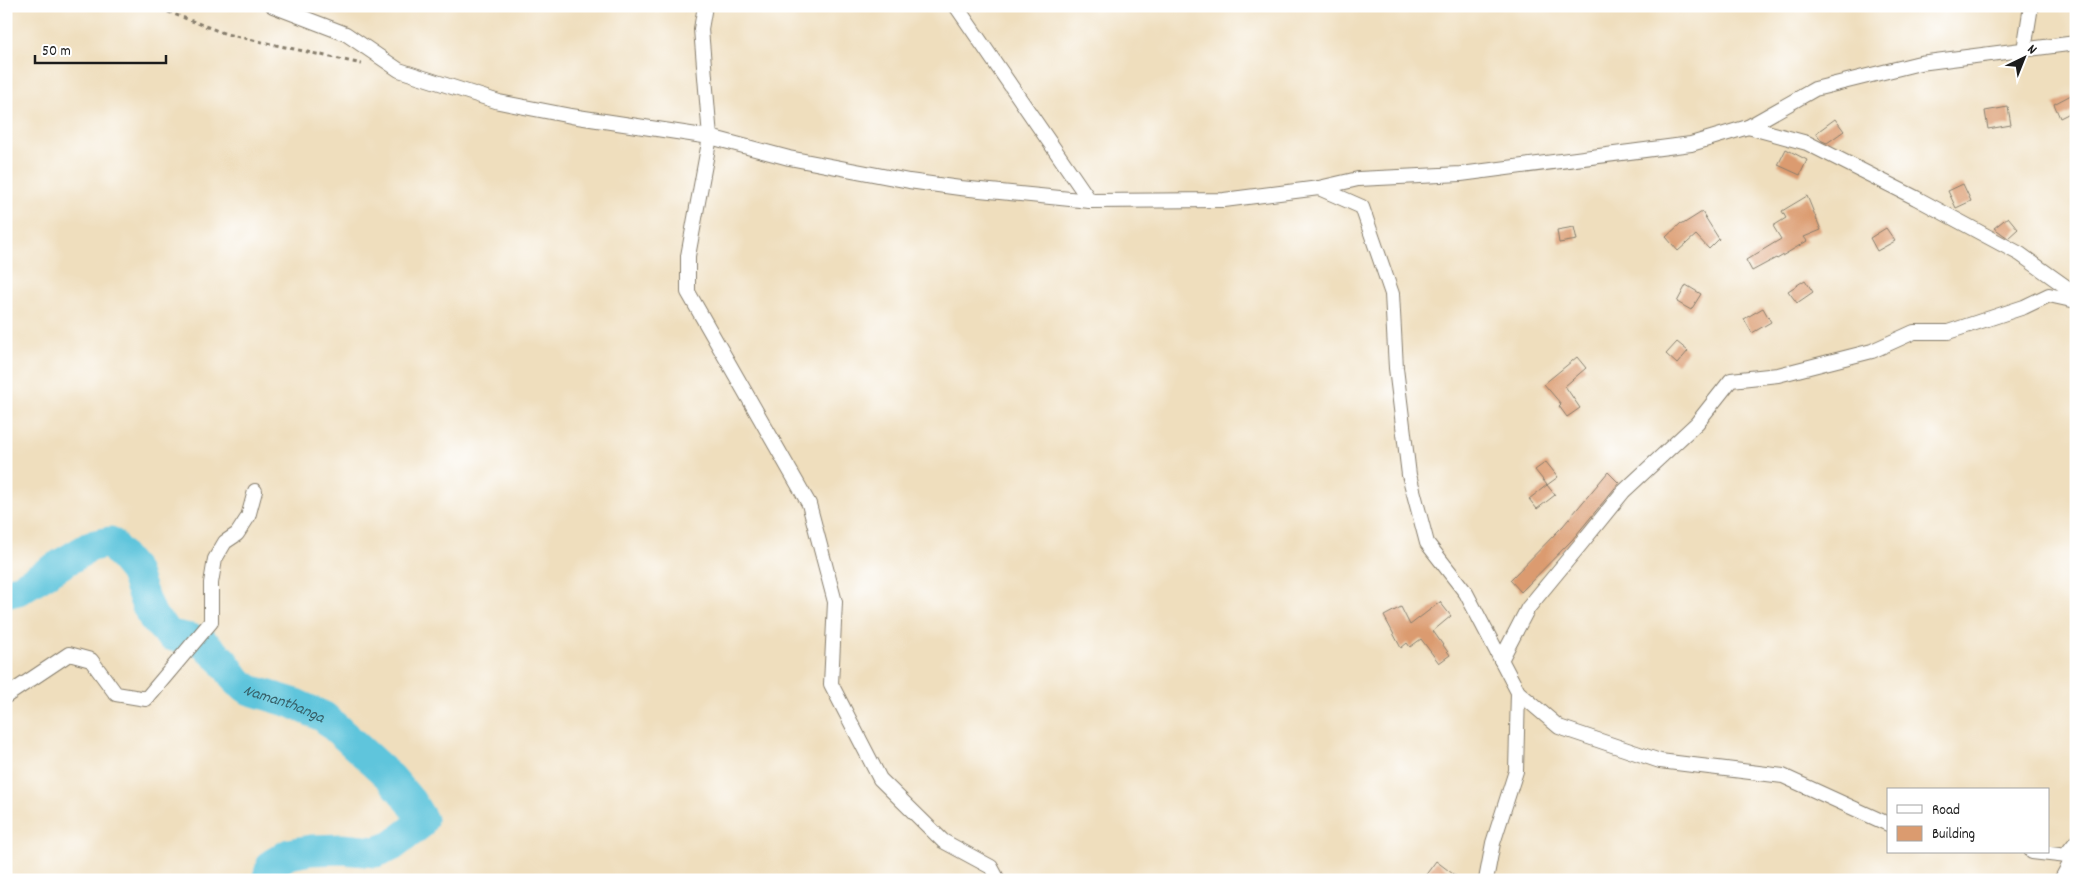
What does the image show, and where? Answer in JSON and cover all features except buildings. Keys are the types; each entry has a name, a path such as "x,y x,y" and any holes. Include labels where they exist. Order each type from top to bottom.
{"street":[{"path":"273,6 346,34 399,70 499,102 571,116 710,137 789,158 909,181 1090,201 1224,200 1319,188 1358,180 1461,174 1691,144 1748,128 1815,89 1920,63 2076,43"},
{"path":"705,6 701,29 710,137 688,256 688,292 809,504 835,602 831,684 880,779 943,841 991,867 998,880"},
{"path":"956,6 1090,201"},
{"path":"2024,50 2031,6"},
{"path":"1748,128 1806,143 1916,198 2020,254 2076,294"},
{"path":"1319,188 1362,207 1392,294 1396,368 1409,475 1427,544 1466,593 1518,692 1559,727 1660,761 1783,776 1887,824"},
{"path":"1501,660 1528,608 1623,492 1698,424 1731,380 1778,375 1872,351 1914,332 1948,332 2024,307 2049,296 2076,301"},
{"path":"6,696 69,654 91,660 116,694 146,699 211,622 211,583 215,560 225,542 237,534 248,517 255,491"},
{"path":"1486,880 1493,843 1516,771 1518,692"},
{"path":"2061,880 2076,842"},
{"path":"2050,854 2072,856"}],"path":[{"path":"153,6 226,34 332,59 370,65"}],"waterway":[{"name":"Namanthanga","path":"6,593 18,590 91,546 110,542 134,571 146,604 154,619 170,635 201,641 223,661 237,681 250,690 293,703 324,717 391,778 411,802 422,820 419,825 392,846 376,852 342,849 311,850 289,854 272,864 267,880"}]}
